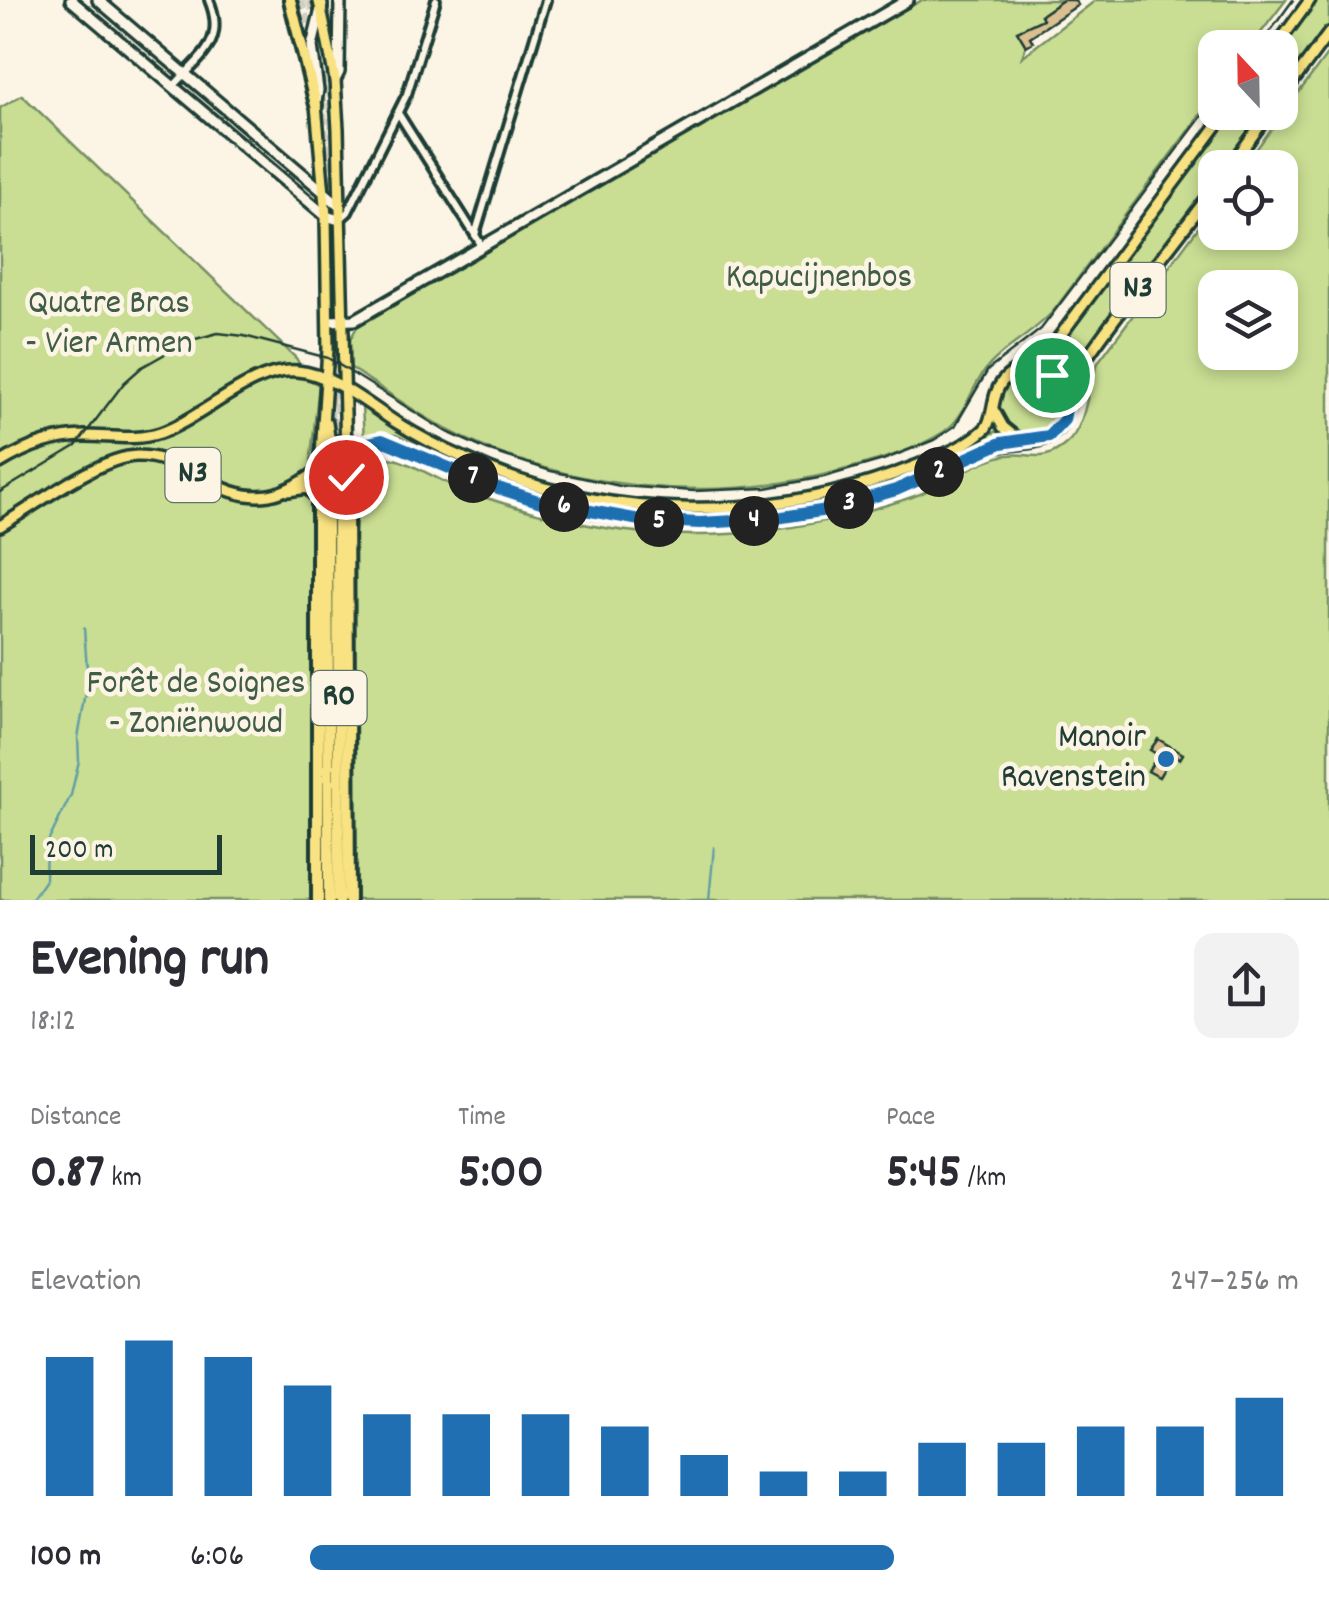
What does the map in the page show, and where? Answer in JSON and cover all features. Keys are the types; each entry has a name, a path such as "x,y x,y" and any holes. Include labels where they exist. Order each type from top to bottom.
{"highway":[{"path":"290,0 316,105"},
{"path":"318,900 330,495"},
{"path":"330,495 349,900"},
{"name":"R0","path":"329,900 330,495"},
{"name":"R0","path":"330,495 340,900"}],"main road":[{"path":"1288,30 1310,0"},
{"path":"321,3 335,80 343,389 344,452 330,495"},
{"path":"1298,75 1329,33"},
{"path":"316,105 326,216 329,437 344,452"},
{"name":"N3","path":"0,463 58,438 129,438 160,433 270,374 307,373 343,389 429,441 502,474 592,498 680,508 768,505 873,482 940,456 978,436 991,420 998,386 1005,378 1036,363 1054,344 1214,130"},
{"name":"N3","path":"344,452 382,440 394,442 495,487 590,513 700,523 770,519 862,501 946,469 995,445 1040,440 1058,429 1082,363 1198,209"},
{"path":"307,373 328,361"},
{"path":"1025,368 1052,375 1068,398"},
{"path":"328,405 318,470 330,495"},
{"path":"993,408 1002,428 1021,441"},
{"path":"280,492 344,452"},
{"name":"N3","path":"0,526 106,464 124,458 148,457 240,495 280,492"},
{"path":"280,492 305,488 330,495"}],"street":[{"path":"71,0 326,216 339,220 348,212 397,112 436,0"},
{"path":"98,0 338,204"},
{"path":"174,87 217,32 210,0"},
{"path":"335,80 340,0"},
{"path":"475,235 546,0"},
{"path":"328,321 354,320 908,0"},
{"path":"316,105 318,90 312,46 321,3"},
{"path":"114,37 126,23"},
{"path":"397,112 482,246"},
{"path":"301,172 316,166 321,143"},
{"path":"276,174 287,160"}],"green space":[{"name":"Kapucijnenbos","path":"922,0 1063,0 1041,15 1043,19 1018,31 1026,46 1022,57 1096,0 1286,0 1263,30 1198,30 1198,118 1055,309 987,368 952,425 894,455 839,471 740,487 638,486 588,478 491,450 433,422 397,399 350,367 348,343 357,327"},
{"path":"1316,0 1329,0 1329,26 1298,67 1298,30 1294,30"},
{"path":"1329,52 1329,900 0,900 0,108 22,95 296,358 308,379 319,385 311,456 311,548 354,548 360,468 384,457 482,497 555,518 613,529 699,535 828,520 912,497 991,459 1011,454 1041,456 1057,451 1079,426 1099,361 1198,228 1198,250 1298,250 1298,150 1256,150 1271,130 1298,130 1298,93"},
{"path":"1219,130 1251,130 1236,150 1204,150"},
{"path":"1198,158 1198,201 1064,379 1046,361"},
{"path":"1029,373 1051,382 1060,404 1051,426 1029,435 1007,426 998,404 1007,382"},
{"path":"362,406 439,450 521,481 635,506 689,510 794,503 844,492 895,477 997,431 1001,435 946,467 886,490 823,506 756,515 689,517 623,512 559,501 483,478 414,444 380,437 364,439"}],"building":[{"path":"1063,0 1074,0 1078,5 1030,37 1033,42 1026,46 1017,31 1043,19 1041,15"},
{"name":"Manoir Ravenstein","path":"1158,739 1183,754 1180,759 1172,755 1159,777 1148,771 1158,755 1150,750"}],"waterway":[{"path":"31,900 45,880 46,846 71,795 79,761 78,738 88,682 84,628"},
{"path":"709,900 714,847"}],"tunnel":[{"path":"300,0 312,47"},
{"path":"311,0 331,87 334,137"},
{"path":"320,84 329,201"},
{"path":"338,313 338,495"},
{"path":"327,496 331,373"}],"tram line":[{"path":"1271,30 1293,0"},
{"path":"0,492 76,446 124,383 142,367 188,341 218,333 328,358 445,431 487,450 551,471 620,486 694,491 766,488 883,460 934,440 955,426 988,370 1041,329 1198,121"}],"place":[{"name":"Manoir Ravenstein","path":"1166,759"}],"route":[{"path":"346,477 344,454 382,440 495,487 590,513 700,523 770,519 862,501 1001,443 1031,442 1049,436 1064,420 1068,398 1052,375"}],"park label":[{"name":"Quatre Bras - Vier Armen","path":"109,325"},
{"name":"Forêt de Soignes - Zoniënwoud","path":"196,705"}]}
